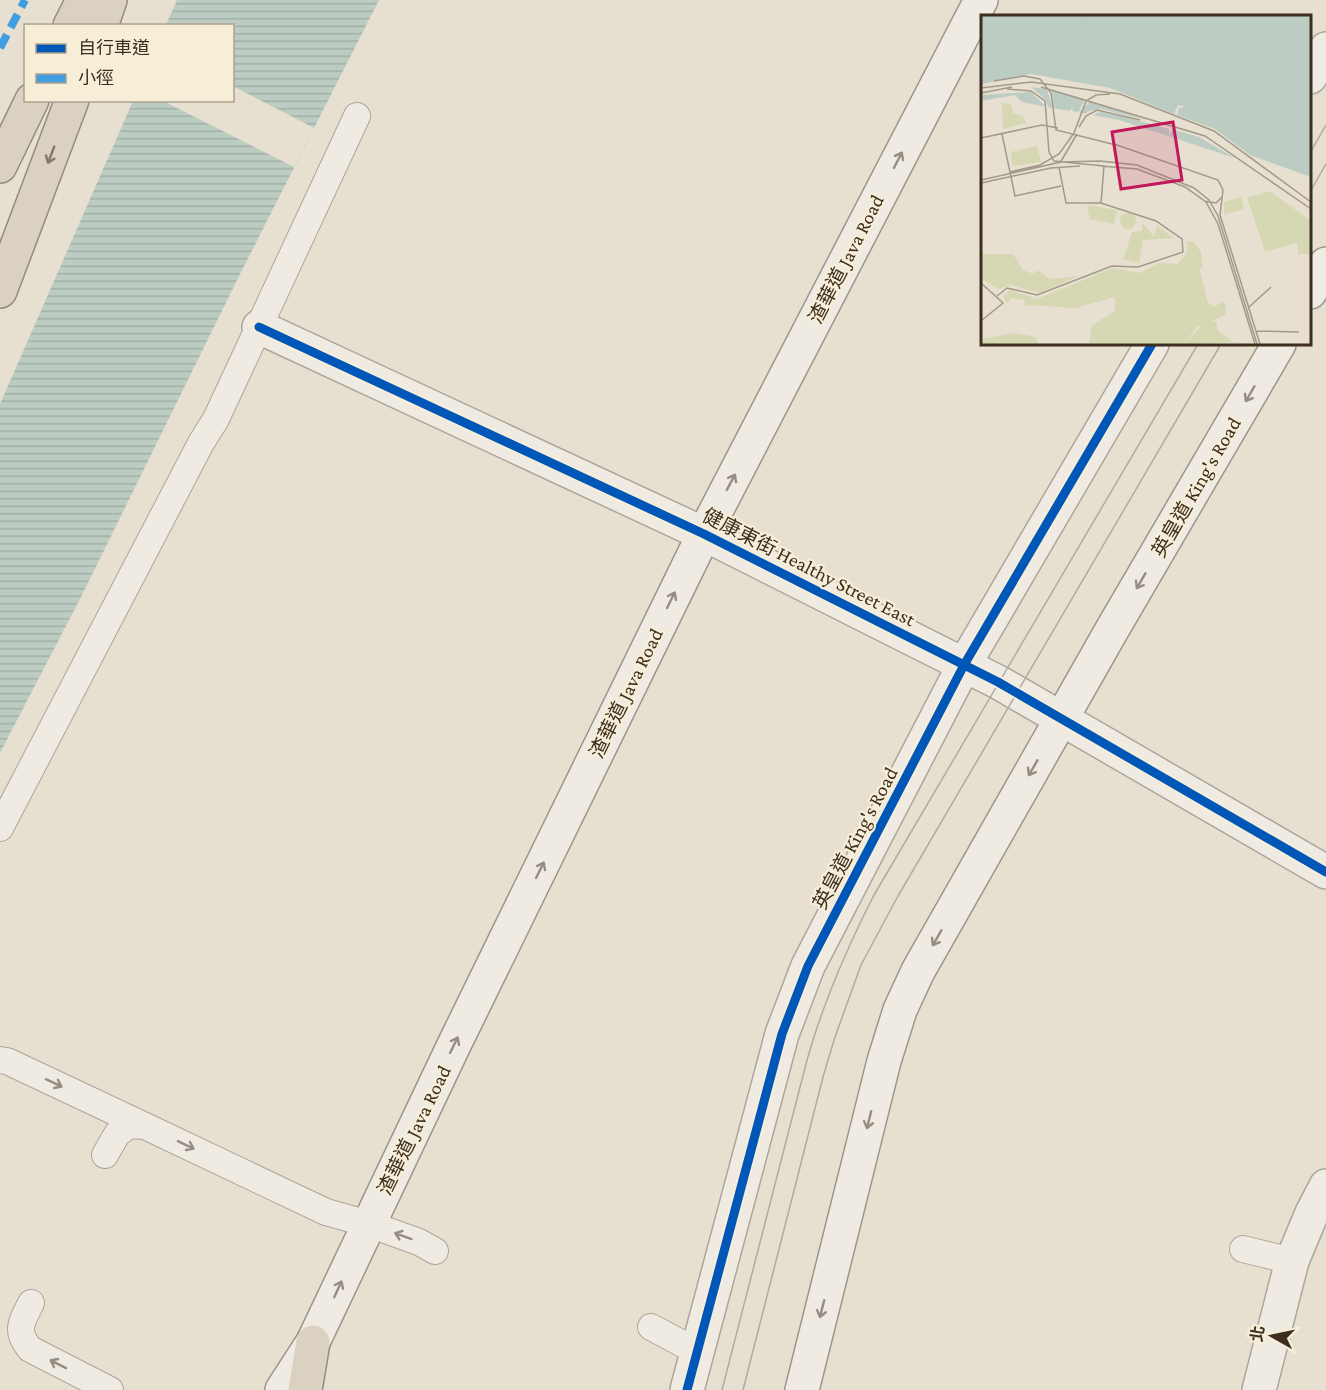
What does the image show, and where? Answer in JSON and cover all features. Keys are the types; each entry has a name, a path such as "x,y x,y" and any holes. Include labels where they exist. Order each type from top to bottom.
{"highway":[{"path":"71,24 83,0"},
{"path":"101,24 110,0"},
{"path":"0,166 31,102"},
{"path":"0,291 71,102"},
{"path":"305,1390 313,1342"}],"main road":[{"name":"渣華道 Java Road","path":"282,1390 313,1342 704,534 981,0"},
{"path":"1311,75 1326,49"},
{"path":"1311,290 1326,264"},
{"name":"健康東街 Healthy Street East","path":"259,327 704,534 964,665 1062,717 1326,872"},
{"name":"英皇道 King's Road","path":"687,1390 782,1034 808,966 964,665 1151,345"},
{"name":"英皇道 King's Road","path":"802,1390 884,1061 900,1010 918,971 1062,717 1278,345"},
{"path":"1259,1390 1293,1261 1312,1213 1326,1186"}],"lane":[{"path":"0,828 201,443 216,419 357,116"},
{"path":"0,1060 7,1061 326,1212 369,1224 419,1242 435,1251"},
{"path":"105,1155 117,1134 129,1125 145,1126"},
{"path":"1243,1249 1293,1261"},
{"path":"30,1349 21,1338 21,1324 31,1303"},
{"path":"651,1327 698,1352"},
{"path":"0,1334 110,1390"}],"shaded area":[{"path":"0,0 379,0 241,272 82,595 0,753"}],"pier":[{"path":"0,0 177,0 166,24 24,24 24,102 133,102 0,404"},
{"path":"234,87 314,128 294,167 165,102 234,102"}],"tram line":[{"path":"1311,151 1326,125"},
{"path":"1311,190 1326,164"},
{"path":"722,1390 813,1039 854,935 874,895 1197,345"},
{"path":"743,1390 823,1077 861,965 898,896 1220,345"}],"marked path":[{"path":"0,48 25,0"}],"cycle path":[{"path":"259,327 704,534 998,682 1326,872"},
{"path":"687,1390 782,1034 808,966 964,665 1151,345"}]}
